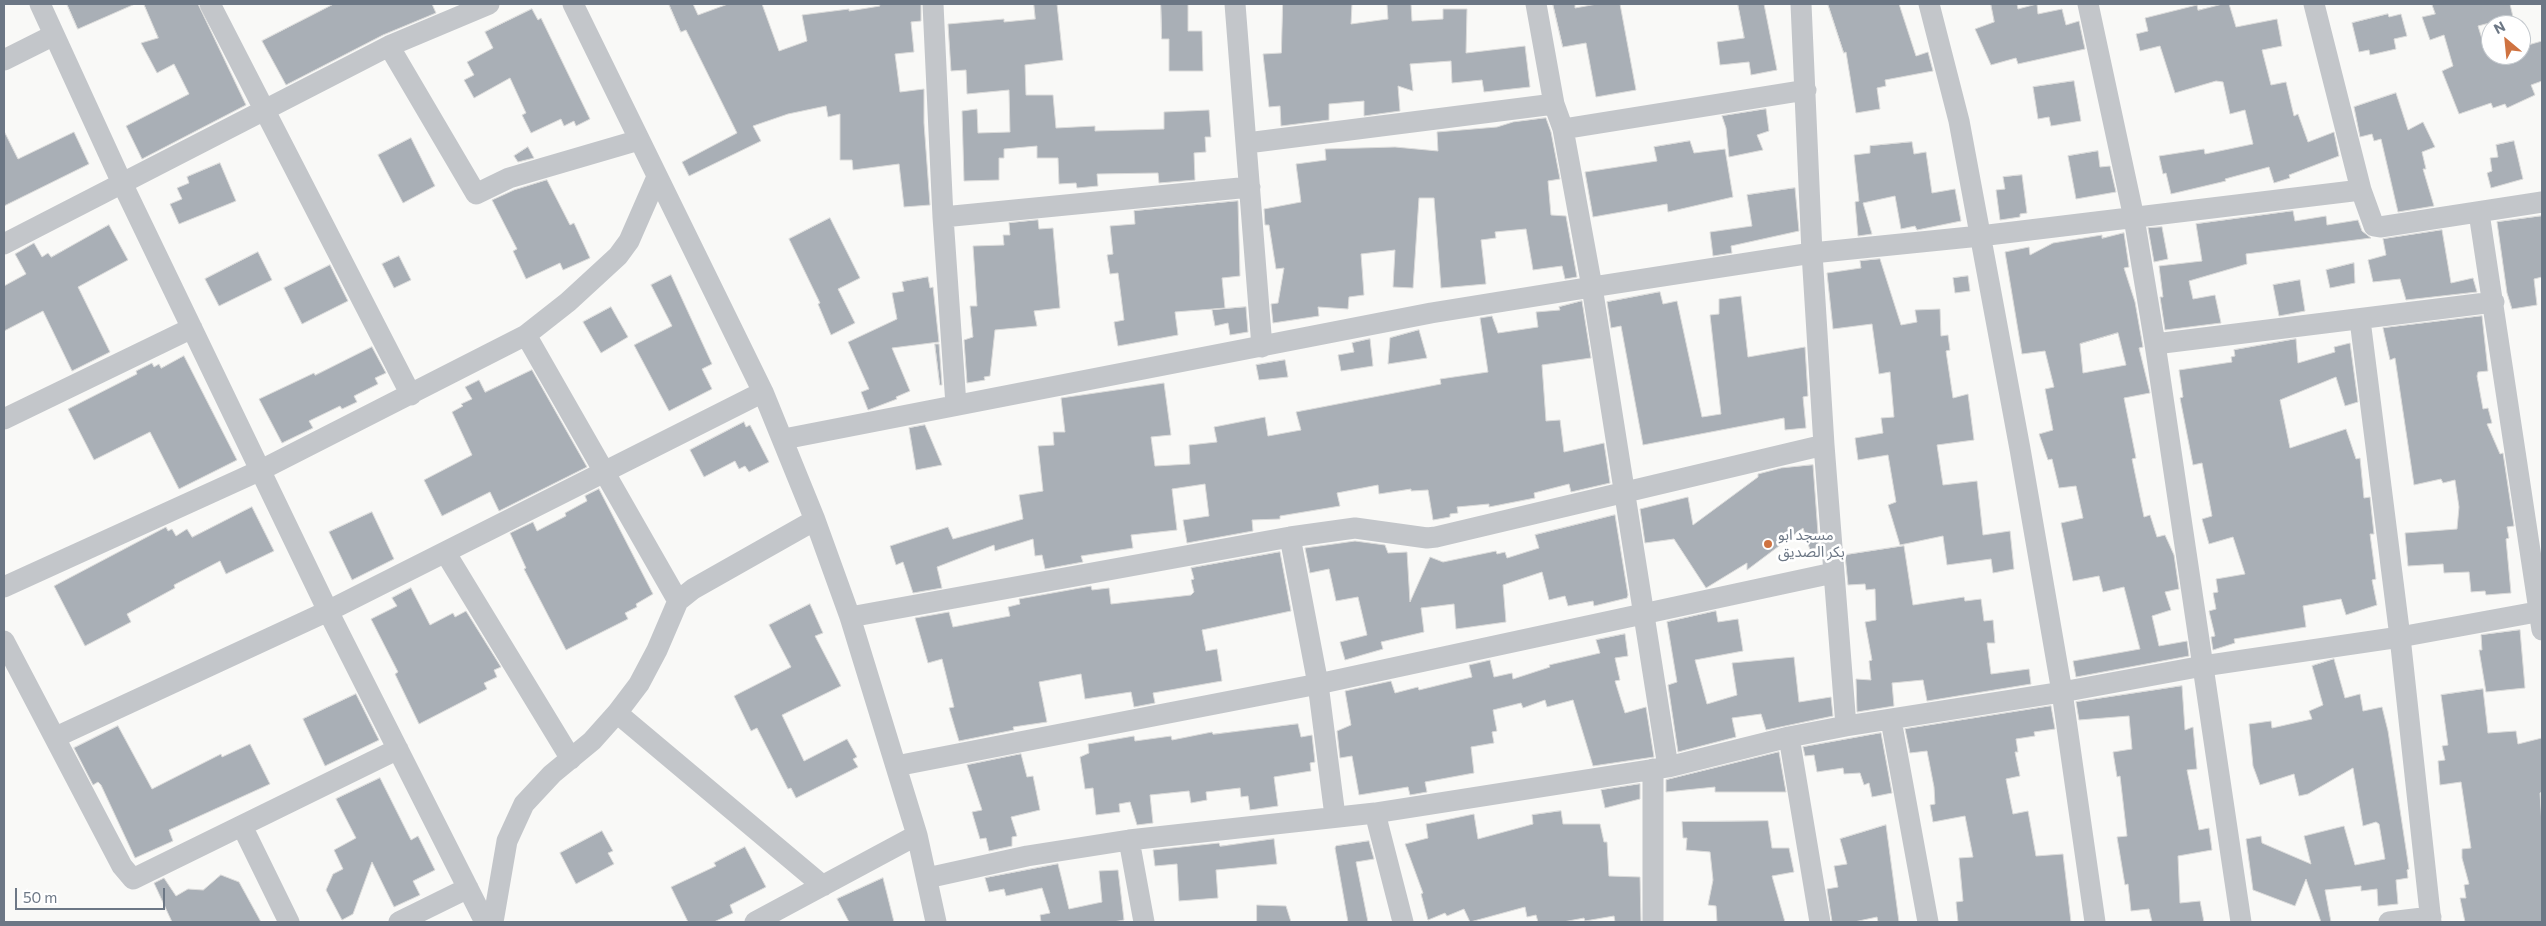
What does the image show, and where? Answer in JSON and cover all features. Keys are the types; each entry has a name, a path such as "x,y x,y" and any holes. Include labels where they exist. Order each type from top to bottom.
{"street":[{"path":"40,4 122,183 328,611 486,922"},
{"path":"210,4 411,395"},
{"path":"4,244 389,46 489,4"},
{"path":"573,4 763,392 784,439 816,520 850,617 917,835 936,922"},
{"path":"933,4 942,217 956,406"},
{"path":"1235,4 1262,347"},
{"path":"1536,4 1554,104 1563,129 1592,287 1645,614 1660,768 1653,922"},
{"path":"1801,4 1812,253 1833,573 1846,726"},
{"path":"1929,4 1959,122 2020,449 2062,692 2095,922"},
{"path":"2088,4 2134,218 2155,344 2241,922"},
{"path":"2314,4 2372,224 2377,227 2542,202"},
{"path":"4,60 54,35"},
{"path":"389,46 476,194 509,178 639,140"},
{"path":"1563,129 1806,90"},
{"path":"1247,143 1554,104"},
{"path":"4,587 261,470 526,335 568,302 618,256 629,241 657,177"},
{"path":"942,217 1250,186"},
{"path":"784,439 1432,313 1592,287 1812,253 1980,236 2362,190"},
{"path":"927,878 1027,856 1129,840 1375,812 1660,768 1789,737 1846,726 2062,692 2203,666 2541,617 2479,212"},
{"path":"2155,344 2494,302"},
{"path":"2360,320 2400,637 2431,920 2389,922"},
{"path":"4,419 192,328"},
{"path":"526,335 678,601"},
{"path":"56,737 328,611 763,392"},
{"path":"850,617 1290,537 1355,528 1427,538 1436,537 1824,445"},
{"path":"493,922 507,841 524,804 552,774 592,741 617,713 638,684 657,650 678,601 693,589 816,520"},
{"path":"1290,537 1318,684 1335,816"},
{"path":"445,552 571,759"},
{"path":"896,766 1318,684 1833,573"},
{"path":"4,641 122,866 133,879 398,749"},
{"path":"617,713 823,886"},
{"path":"1891,720 1928,922"},
{"path":"1789,737 1820,922"},
{"path":"1375,812 1403,922"},
{"path":"242,826 289,922"},
{"path":"755,922 917,835"},
{"path":"1129,840 1144,922"},
{"path":"399,922 468,888"}],"building":[{"path":"67,4 135,4 78,29"},
{"path":"144,4 198,4 246,105 142,159 126,126 189,94 174,64 157,73 141,43 158,38"},
{"path":"334,4 432,4 436,13 383,35 286,85 262,41"},
{"path":"669,4 693,4 698,15 728,4 762,4 779,51 807,41 802,15 849,9 849,11 880,6 879,4 921,4 921,21 911,22 914,52 895,54 900,92 924,89 924,123 930,205 904,207 899,164 853,170 852,160 840,160 840,114 828,117 826,106 788,114 753,126 761,141 689,176 682,162 737,133 686,30 681,32"},
{"path":"1034,4 1057,4 1063,60 1025,65 1026,95 1053,95 1056,128 1095,126 1095,131 1164,129 1164,112 1209,110 1211,137 1205,137 1206,152 1194,153 1195,180 1159,183 1158,173 1097,174 1098,186 1077,188 1076,183 1059,184 1058,158 1037,158 1037,146 1004,149 1004,158 999,158 999,180 964,181 962,111 977,109 978,133 1010,132 1009,90 967,94 966,70 951,71 948,24 1004,19 1004,22 1035,19"},
{"path":"1161,4 1188,4 1188,31 1202,31 1203,71 1169,71 1169,39 1162,39"},
{"path":"1283,4 1352,4 1351,24 1388,19 1387,4 1411,4 1412,21 1443,19 1443,9 1467,9 1466,53 1525,46 1530,87 1484,92 1482,80 1452,83 1451,61 1410,64 1413,91 1398,86 1400,111 1364,116 1364,101 1329,104 1329,120 1281,126 1280,106 1269,107 1263,54 1281,53"},
{"path":"1553,4 1575,4 1575,8 1597,4 1620,4 1636,90 1596,97 1586,43 1563,47"},
{"path":"1738,4 1764,4 1777,70 1751,75 1749,62 1720,65 1717,42 1744,38"},
{"path":"1828,4 1899,4 1916,56 1928,52 1933,71 1885,80 1886,86 1877,88 1880,109 1856,113 1846,52 1844,53"},
{"path":"1991,4 2017,4 2018,9 2037,4 2038,14 2062,9 2066,25 2079,21 2085,49 2018,64 2016,58 1991,65 1975,29 1994,22"},
{"path":"2229,4 2236,27 2277,19 2282,46 2262,50 2271,85 2286,82 2294,116 2298,114 2308,142 2334,132 2339,156 2289,175 2290,178 2274,183 2269,167 2225,179 2226,181 2171,194 2166,173 2163,174 2159,156 2204,149 2205,154 2253,144 2245,110 2230,114 2223,82 2216,81 2175,93 2160,46 2140,51 2136,34 2148,31 2145,18 2197,5 2198,10"},
{"path":"2432,4 2510,4 2513,15 2481,15 2481,25 2478,26 2481,36 2481,65 2531,65 2531,44 2542,41 2542,81 2531,85 2535,95 2507,108 2505,104 2493,108 2491,103 2459,114 2442,71 2453,66 2444,35 2430,40 2422,17 2435,14"},
{"path":"532,9 538,20 541,18 590,119 576,126 574,121 564,126 561,119 531,133 522,115 526,113 510,78 474,98 464,80 474,75 467,62 493,48 485,32"},
{"path":"2388,14 2389,17 2401,14 2407,36 2394,39 2396,49 2370,55 2369,50 2359,52 2352,23"},
{"path":"2074,81 2081,121 2051,126 2049,117 2038,119 2033,87"},
{"path":"2396,93 2408,130 2423,122 2435,147 2422,152 2426,169 2423,169 2434,206 2398,212 2381,139 2374,141 2372,134 2360,137 2354,107"},
{"path":"1766,109 1769,131 1757,135 1763,150 1729,157 1726,128 1722,116"},
{"path":"1546,118 1551,132 1560,179 1548,181 1551,215 1566,216 1577,277 1565,279 1562,266 1533,270 1526,229 1495,232 1496,238 1481,240 1486,284 1441,288 1434,198 1419,198 1413,288 1393,287 1395,250 1361,254 1364,295 1349,297 1348,309 1318,307 1319,316 1273,323 1271,304 1278,303 1284,268 1276,269 1269,225 1265,225 1264,209 1301,202 1296,164 1326,160 1325,149 1395,147 1438,151 1437,132 1497,127 1513,122"},
{"path":"4,131 18,159 74,132 89,164 4,206"},
{"path":"411,138 435,186 403,203 378,155"},
{"path":"1690,141 1694,153 1725,149 1733,197 1668,212 1667,204 1593,217 1585,172 1657,161 1654,147"},
{"path":"2514,141 2523,179 2491,188 2487,173 2492,171 2490,158 2498,157 2496,145"},
{"path":"1912,142 1914,154 1926,152 1932,193 1955,189 1961,221 1917,230 1915,226 1901,229 1895,196 1863,203 1872,234 1858,236 1855,202 1859,201 1854,155 1870,153 1870,146"},
{"path":"528,147 534,158 518,162 514,156"},
{"path":"2098,151 2100,167 2110,166 2116,192 2076,199 2068,156"},
{"path":"220,163 236,201 179,224 170,204 182,199 177,188 189,183 187,177"},
{"path":"2022,175 2027,213 2020,214 2020,217 2000,220 1996,190 2005,189 2003,177"},
{"path":"547,180 570,225 574,223 590,258 563,270 560,263 526,279 513,251 517,249 492,200 514,190"},
{"path":"1795,188 1799,231 1731,246 1732,253 1713,256 1710,232 1752,226 1747,195"},
{"path":"1238,201 1240,276 1222,278 1225,308 1175,312 1178,335 1118,346 1114,322 1124,320 1118,273 1110,274 1107,255 1113,254 1110,226 1135,224 1134,211"},
{"path":"2293,211 2295,221 2326,216 2327,225 2358,220 2362,231 2371,238 2246,254 2247,264 2189,281 2193,299 2215,295 2221,323 2165,330 2160,297 2163,297 2159,266 2202,261 2196,224"},
{"path":"2542,216 2542,277 2534,279 2537,305 2512,309 2507,293 2497,222"},
{"path":"830,218 860,278 838,289 855,323 831,335 818,304 820,303 789,239"},
{"path":"1038,220 1039,229 1053,228 1060,308 1034,311 1037,326 995,330 990,376 984,377 985,380 967,383 964,340 973,337 970,306 977,306 973,246 1004,245 1003,235 1010,235 1009,223"},
{"path":"109,225 128,260 78,287 110,352 72,371 43,311 4,331 4,286 26,274 15,254 34,243 42,257 48,253 51,257"},
{"path":"2162,227 2168,259 2154,262 2148,228"},
{"path":"2442,230 2451,283 2473,278 2477,292 2406,300 2400,279 2373,282 2368,260 2386,255 2383,239"},
{"path":"2124,233 2129,267 2124,268 2135,302 2143,347 2139,348 2150,393 2124,398 2136,458 2132,459 2144,517 2150,515 2157,537 2165,535 2174,555 2179,589 2165,592 2171,610 2152,616 2159,646 2187,641 2189,656 2076,677 2073,661 2140,649 2124,587 2103,592 2099,576 2073,581 2061,523 2083,518 2076,486 2059,488 2052,459 2048,460 2039,434 2053,430 2045,389 2054,387 2045,351 2022,354 2005,252 2029,247 2030,255 2053,243 2102,235 2102,238","holes":["2118,333 2126,365 2083,373 2080,344"]},
{"path":"258,252 272,280 219,306 205,279"},
{"path":"399,256 411,280 394,288 382,264"},
{"path":"1880,259 1901,325 1917,322 1915,310 1940,309 1941,336 1948,335 1950,350 1946,351 1953,398 1968,394 1974,440 1937,445 1943,485 1977,481 1983,535 2010,531 2014,569 1993,573 1991,559 1947,565 1943,536 1900,545 1888,505 1896,502 1888,455 1858,460 1855,438 1883,433 1881,418 1894,417 1890,372 1879,374 1872,324 1833,329 1827,273 1861,268 1860,261"},
{"path":"2354,263 2355,283 2330,288 2326,270"},
{"path":"330,265 348,301 302,324 284,288"},
{"path":"671,275 712,364 702,369 712,389 669,411 634,345 672,326 651,285"},
{"path":"1968,276 1970,291 1955,293 1953,278"},
{"path":"928,277 930,288 933,287 939,342 892,348 910,391 896,397 897,399 868,410 861,392 869,389 848,342 897,319 892,293 904,291 902,282"},
{"path":"2300,280 2305,311 2279,316 2273,285"},
{"path":"1660,292 1663,304 1677,301 1702,417 1721,414 1710,315 1719,314 1719,299 1741,296 1748,357 1805,347 1808,396 1803,397 1806,428 1785,430 1784,418 1643,445 1621,326 1611,328 1607,302"},
{"path":"1582,301 1591,358 1542,365 1546,421 1560,420 1564,452 1604,443 1610,483 1571,492 1569,484 1534,493 1535,498 1489,507 1489,504 1457,507 1458,513 1450,514 1450,517 1433,520 1428,490 1411,491 1411,489 1379,494 1378,485 1337,493 1340,506 1280,516 1280,519 1252,520 1253,531 1187,543 1183,520 1209,516 1205,484 1172,489 1177,530 1131,535 1133,548 1081,556 1083,562 1045,569 1042,555 1035,556 1033,539 995,551 994,545 937,567 942,588 913,593 903,562 896,565 890,546 948,527 953,539 1023,519 1019,495 1043,491 1038,446 1054,445 1053,432 1065,432 1061,398 1164,383 1171,435 1151,437 1155,466 1190,464 1189,445 1217,442 1214,427 1265,417 1268,436 1301,430 1296,412 1441,384 1440,379 1488,372 1480,318 1492,316 1498,333 1538,327 1536,312 1560,310 1559,307"},
{"path":"611,307 628,337 601,353 583,322"},
{"path":"1246,307 1248,332 1230,335 1228,323 1215,326 1212,310"},
{"path":"2482,316 2488,371 2478,372 2477,376 2483,409 2488,408 2492,423 2487,424 2500,454 2503,453 2514,526 2507,527 2509,538 2506,539 2511,593 2486,595 2485,591 2471,592 2469,572 2444,573 2443,564 2408,566 2405,533 2457,529 2459,507 2455,480 2443,483 2441,479 2414,485 2395,358 2390,360 2383,328"},
{"path":"1419,330 1427,358 1388,364 1390,338"},
{"path":"1370,339 1373,366 1341,371 1338,355 1354,352 1352,343"},
{"path":"2296,339 2298,363 2335,352 2334,347 2350,343 2358,402 2345,406 2336,377 2280,400 2290,448 2346,429 2356,459 2360,458 2364,498 2370,497 2374,534 2370,534 2376,579 2372,580 2377,605 2346,615 2341,599 2303,606 2306,627 2234,639 2235,643 2213,650 2211,637 2215,636 2209,611 2216,609 2213,593 2218,592 2216,579 2245,574 2233,537 2209,544 2202,519 2212,516 2202,463 2193,465 2180,398 2183,397 2179,370 2232,362 2231,357 2235,356 2234,350"},
{"path":"935,344 939,344 942,385 940,385"},
{"path":"372,347 386,373 375,378 378,384 354,396 357,402 342,409 340,406 309,421 313,428 282,443 259,399 314,373 315,375"},
{"path":"184,356 237,460 179,489 150,432 94,460 68,409 137,374 136,371 152,363 154,367 159,364 161,368"},
{"path":"1285,360 1288,377 1259,380 1256,365"},
{"path":"532,370 587,467 499,511 490,492 442,516 424,480 472,455 452,412 463,406 461,404 472,399 465,387 479,380 485,392"},
{"path":"744,422 746,427 750,425 769,462 749,472 745,466 739,469 735,461 704,477 690,450"},
{"path":"925,425 942,465 916,470 909,428"},
{"path":"1813,465 1819,547 1810,550 1803,528 1747,570 1747,563 1706,588 1674,539 1645,543 1640,509 1688,497 1693,525 1758,477 1758,474 1781,468"},
{"path":"599,489 653,594 636,604 637,607 625,613 628,619 566,650 524,569 526,568 510,533 533,522 537,531 566,516 565,513 587,501 585,496"},
{"path":"252,507 274,551 226,574 220,561 174,585 175,588 127,614 131,622 85,646 54,586 166,527 168,531 172,529 176,536 187,529 192,537"},
{"path":"372,512 394,559 352,580 329,532"},
{"path":"1615,515 1627,598 1594,606 1593,601 1568,606 1565,596 1549,600 1542,572 1503,585 1506,622 1456,629 1454,604 1421,608 1424,632 1381,642 1383,649 1345,660 1340,642 1367,635 1358,597 1336,601 1329,569 1310,573 1305,548 1355,541 1385,545 1388,553 1407,552 1410,602 1430,557 1443,562 1496,551 1497,554 1505,552 1507,558 1539,548 1535,535"},
{"path":"1904,546 1913,605 1964,597 1965,601 1981,599 1984,621 1993,620 1995,643 1987,643 1991,674 2029,669 2031,684 1927,701 1923,680 1892,683 1894,706 1857,712 1856,679 1871,680 1869,661 1872,660 1865,622 1876,620 1875,589 1866,590 1865,584 1848,585 1845,555"},
{"path":"1280,552 1291,611 1202,630 1206,651 1217,649 1222,681 1153,693 1155,703 1134,707 1131,692 1085,699 1081,674 1039,682 1047,722 1013,727 1014,730 959,741 949,708 954,707 942,659 928,663 915,618 949,612 953,627 1010,616 1008,607 1020,604 1019,599 1091,586 1092,590 1109,588 1111,604 1191,595 1194,592 1191,580 1194,579 1191,568"},
{"path":"411,588 430,625 453,613 455,617 466,611 501,667 494,670 497,677 484,683 487,689 419,724 395,674 398,672 371,619 397,606 392,598"},
{"path":"810,604 823,633 815,636 841,686 782,715 804,761 847,739 857,757 853,759 858,767 796,798 791,788 788,789 757,728 751,731 734,696 791,667 769,625"},
{"path":"1716,611 1718,622 1738,619 1743,651 1695,660 1707,704 1737,695 1732,663 1794,657 1799,702 1831,697 1833,716 1766,730 1761,714 1732,718 1736,737 1678,752 1668,685 1677,682 1667,622"},
{"path":"2520,630 2525,688 2486,692 2479,650 2482,650 2481,635"},
{"path":"1625,634 1628,656 1615,658 1620,680 1615,681 1625,713 1646,707 1654,757 1593,766 1573,700 1547,707 1545,700 1523,708 1521,703 1493,710 1497,731 1492,732 1494,743 1471,747 1474,773 1425,782 1427,792 1410,795 1408,787 1359,795 1352,756 1340,758 1337,731 1351,725 1345,691 1391,681 1395,693 1418,687 1419,690 1472,677 1469,665 1490,660 1494,677 1512,673 1513,679 1550,667 1549,665 1600,653 1596,640"},
{"path":"2334,659 2345,698 2360,694 2363,711 2382,707 2388,731 2409,869 2407,870 2408,878 2396,880 2398,904 2378,906 2377,889 2361,891 2361,886 2325,890 2331,922 2321,922 2306,879 2295,906 2253,890 2246,839 2261,836 2262,843 2311,864 2304,836 2344,826 2355,865 2385,859 2379,824 2376,822 2363,826 2353,768 2308,794 2299,796 2294,774 2260,785 2253,766 2249,724 2271,721 2272,728 2312,719 2309,711 2323,705 2312,666"},
{"path":"2182,686 2185,730 2193,727 2197,769 2187,770 2199,830 2209,828 2212,850 2178,856 2180,903 2200,901 2204,922 2152,922 2149,909 2131,911 2128,884 2125,885 2117,837 2127,836 2120,776 2117,777 2113,752 2132,749 2129,716 2079,720 2076,702"},
{"path":"2483,689 2488,733 2516,731 2518,744 2542,738 2542,792 2540,793 2542,825 2542,922 2465,922 2460,898 2466,898 2464,885 2469,884 2462,858 2462,849 2471,848 2461,782 2440,785 2438,761 2445,760 2442,746 2448,745 2441,695"},
{"path":"356,694 379,740 325,766 303,719"},
{"path":"2051,706 2055,729 2034,732 2035,736 2016,739 2018,752 2015,752 2020,776 2006,779 2013,814 2028,811 2036,856 2063,854 2071,922 1958,922 1956,902 1963,901 1959,858 1973,857 1965,816 1933,822 1930,805 1935,804 1934,787 1927,751 1910,753 1905,729"},
{"path":"1298,724 1301,737 1312,735 1315,762 1310,763 1311,771 1274,777 1278,806 1250,810 1248,796 1241,797 1240,788 1206,792 1207,800 1191,803 1189,791 1150,795 1153,823 1137,825 1130,802 1119,804 1120,812 1096,815 1093,788 1085,789 1080,757 1089,753 1088,744 1134,736 1135,741 1171,736 1172,740 1212,732 1213,734"},
{"path":"118,726 152,789 221,754 222,757 250,744 270,784 169,830 173,841 135,858 101,785 98,782 93,785 74,748"},
{"path":"1881,733 1892,793 1872,797 1869,783 1864,785 1860,773 1844,774 1843,768 1817,772 1814,755 1805,756 1803,747"},
{"path":"1779,752 1786,792 1715,792 1715,787 1666,792 1666,780"},
{"path":"1021,754 1027,777 1033,776 1040,810 1011,817 1017,836 1012,837 1012,846 989,851 986,838 980,839 972,812 982,810 967,765"},
{"path":"380,778 411,840 418,836 435,870 413,881 420,895 394,907 372,862 353,914 342,920 326,890 333,874 343,869 334,850 356,838 336,799"},
{"path":"1640,784 1640,799 1605,808 1601,790"},
{"path":"1561,811 1563,824 1600,824 1604,842 1607,842 1609,876 1640,877 1641,922 1615,922 1614,916 1585,921 1584,918 1563,922 1538,922 1536,915 1527,917 1525,907 1470,922 1464,909 1447,916 1445,913 1428,920 1421,894 1423,893 1405,844 1428,838 1426,824 1474,814 1478,839 1533,824 1532,815"},
{"path":"1768,821 1772,848 1789,848 1794,872 1772,876 1785,922 1717,922 1716,906 1708,905 1713,880 1710,852 1686,850 1687,838 1683,838 1682,822"},
{"path":"1886,825 1899,922 1878,922 1877,917 1854,922 1832,922 1827,889 1838,887 1834,866 1847,864 1840,839"},
{"path":"602,831 613,851 608,853 614,864 576,884 560,853"},
{"path":"1274,839 1277,864 1216,870 1218,898 1179,901 1177,864 1155,866 1153,850 1219,843 1220,846"},
{"path":"1369,841 1374,859 1356,862 1368,922 1348,922 1335,848 1336,846"},
{"path":"745,847 766,887 730,905 733,913 714,922 688,922 671,887 716,866 714,863"},
{"path":"1058,864 1069,909 1102,902 1099,871 1118,870 1124,920 1113,922 1041,922 1040,915 1050,913 1042,888 1006,896 1004,889 989,892 985,878"},
{"path":"221,875 239,882 261,922 172,922 154,883 164,878 176,896 188,889 203,890"},
{"path":"883,878 894,922 849,922 837,899"},
{"path":"1257,905 1286,906 1291,922 1257,922"}],"place":[{"name":"مسجد ابو بكر الصديق","path":"1768,544"}]}
